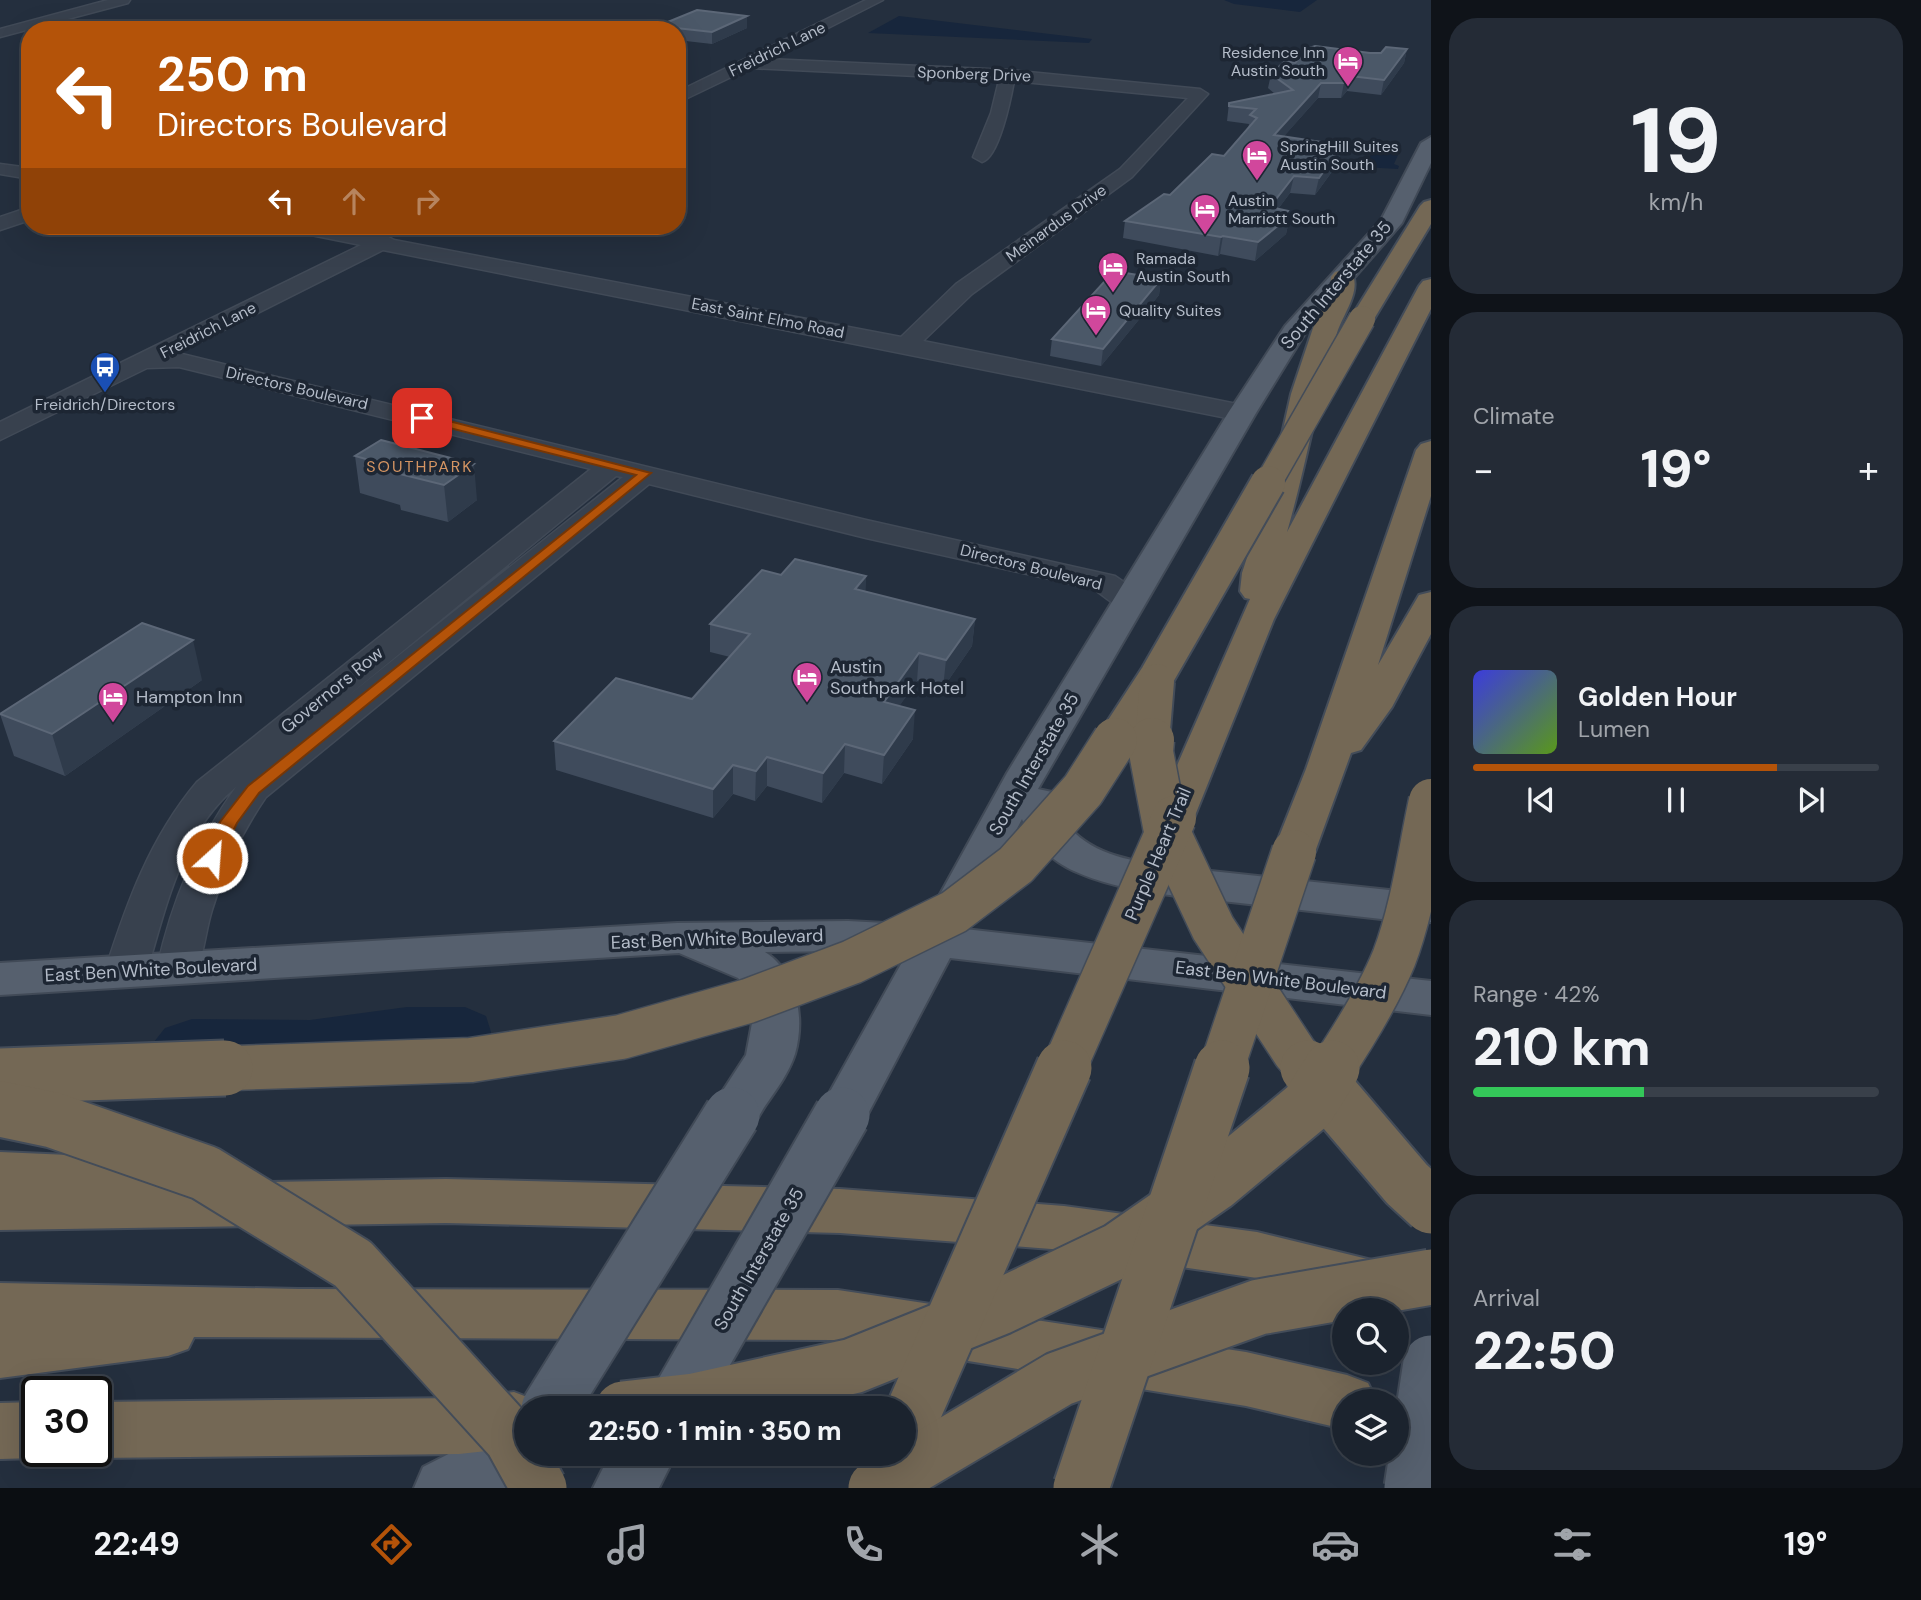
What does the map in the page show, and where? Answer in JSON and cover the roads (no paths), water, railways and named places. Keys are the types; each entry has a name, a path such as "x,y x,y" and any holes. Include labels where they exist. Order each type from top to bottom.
{"highway":[{"path":"0,1076 471,1060 621,1037 748,1001 852,962 954,912 1016,865 1083,790 1157,676 1362,319 1431,206"},
{"path":"1257,619 1258,573 1286,483 1304,394 1326,328 1342,292 1343,277"},
{"name":"Purple Heart Trail","path":"916,1407 1174,818 1257,619 1431,286"},
{"path":"1081,1488 1294,852 1326,769 1431,450"},
{"path":"1326,769 1373,707 1431,603"},
{"path":"1157,676 1151,752 1166,826 1213,928 1295,1053 1407,1184 1431,1206"},
{"path":"717,1396 853,1366 1000,1307 1119,1250 1214,1184 1308,1106 1360,1026 1394,957 1413,887 1431,801"},
{"path":"0,1109 52,1120 205,1173 354,1264 512,1440 539,1488"},
{"path":"0,1173 141,1178 446,1201"},
{"path":"0,1208 446,1201 840,1211 1064,1227 1257,1255 1431,1296"},
{"path":"878,1488 1059,1379 1259,1307 1431,1277"},
{"path":"0,1308 299,1314 838,1315 1246,1379 1332,1399"},
{"path":"0,1352 299,1314"},
{"path":"1409,1416 1431,1421"},
{"path":"112,1430 459,1426 514,1420"},
{"path":"0,1431 21,1430"},
{"path":"878,1488 889,1466"}],"main road":[{"name":"South Interstate 35","path":"680,1396 842,1115 1027,773 1242,413 1294,331 1391,223 1431,143"},
{"path":"1027,773 1044,824 1066,848 1088,861 1120,872 1164,880 1417,908 1431,907"},
{"name":"East Ben White Boulevard","path":"0,979 677,938 848,936 936,941 1431,998"},
{"path":"557,1396 769,1057 776,1027 774,1000 760,972 725,952 677,938"},
{"path":"1412,1488 1431,1363"},
{"path":"445,1488 498,1461 514,1446"},
{"path":"624,1488 638,1466"}],"street":[{"path":"45,21 123,0"},
{"name":"Freidrich Lane","path":"686,94 876,0"},
{"path":"0,33 21,27"},
{"name":"Sponberg Drive","path":"747,64 1008,75 1200,94"},
{"path":"982,157 999,113 1008,75"},
{"name":"Meinardus Drive","path":"906,345 964,289 1126,173 1200,94"},
{"path":"0,169 21,172"},
{"path":"0,224 21,216"},
{"name":"East Saint Elmo Road","path":"339,235 1242,413"},
{"name":"Freidrich Lane","path":"0,432 146,362 397,235"},
{"name":"Directors Boulevard","path":"146,362 161,370 621,475 860,535 1104,582 1130,601"},
{"name":"Governors Row","path":"178,968 187,917 229,822 253,789 621,475"},
{"name":"Governors Row","path":"126,971 166,855 186,816 210,790 621,475"}],"water":[{"path":"1224,0 1317,0 1300,12 1234,4"},
{"path":"899,16 1092,39 1089,43 868,33"},
{"path":"1397,143 1391,154 1398,155 1394,164 1399,166 1398,169 1363,167 1373,151"},
{"path":"407,1007 465,1007 486,1016 491,1032 490,1050 146,1052 165,1028 192,1019 310,1020"}],"place":[{"name":"Residence Inn Austin South","path":"1348,88"},
{"name":"SpringHill Suites Austin South","path":"1257,182"},
{"name":"Austin Marriott South","path":"1205,236"},
{"name":"Ramada Austin South","path":"1113,294"},
{"name":"Quality Suites","path":"1096,337"},
{"name":"Freidrich/Directors","path":"105,394"},
{"name":"Austin Southpark Hotel","path":"807,704"},
{"name":"Hampton Inn","path":"113,724"}],"district":[{"name":"SOUTHPARK","path":"420,466"}]}
